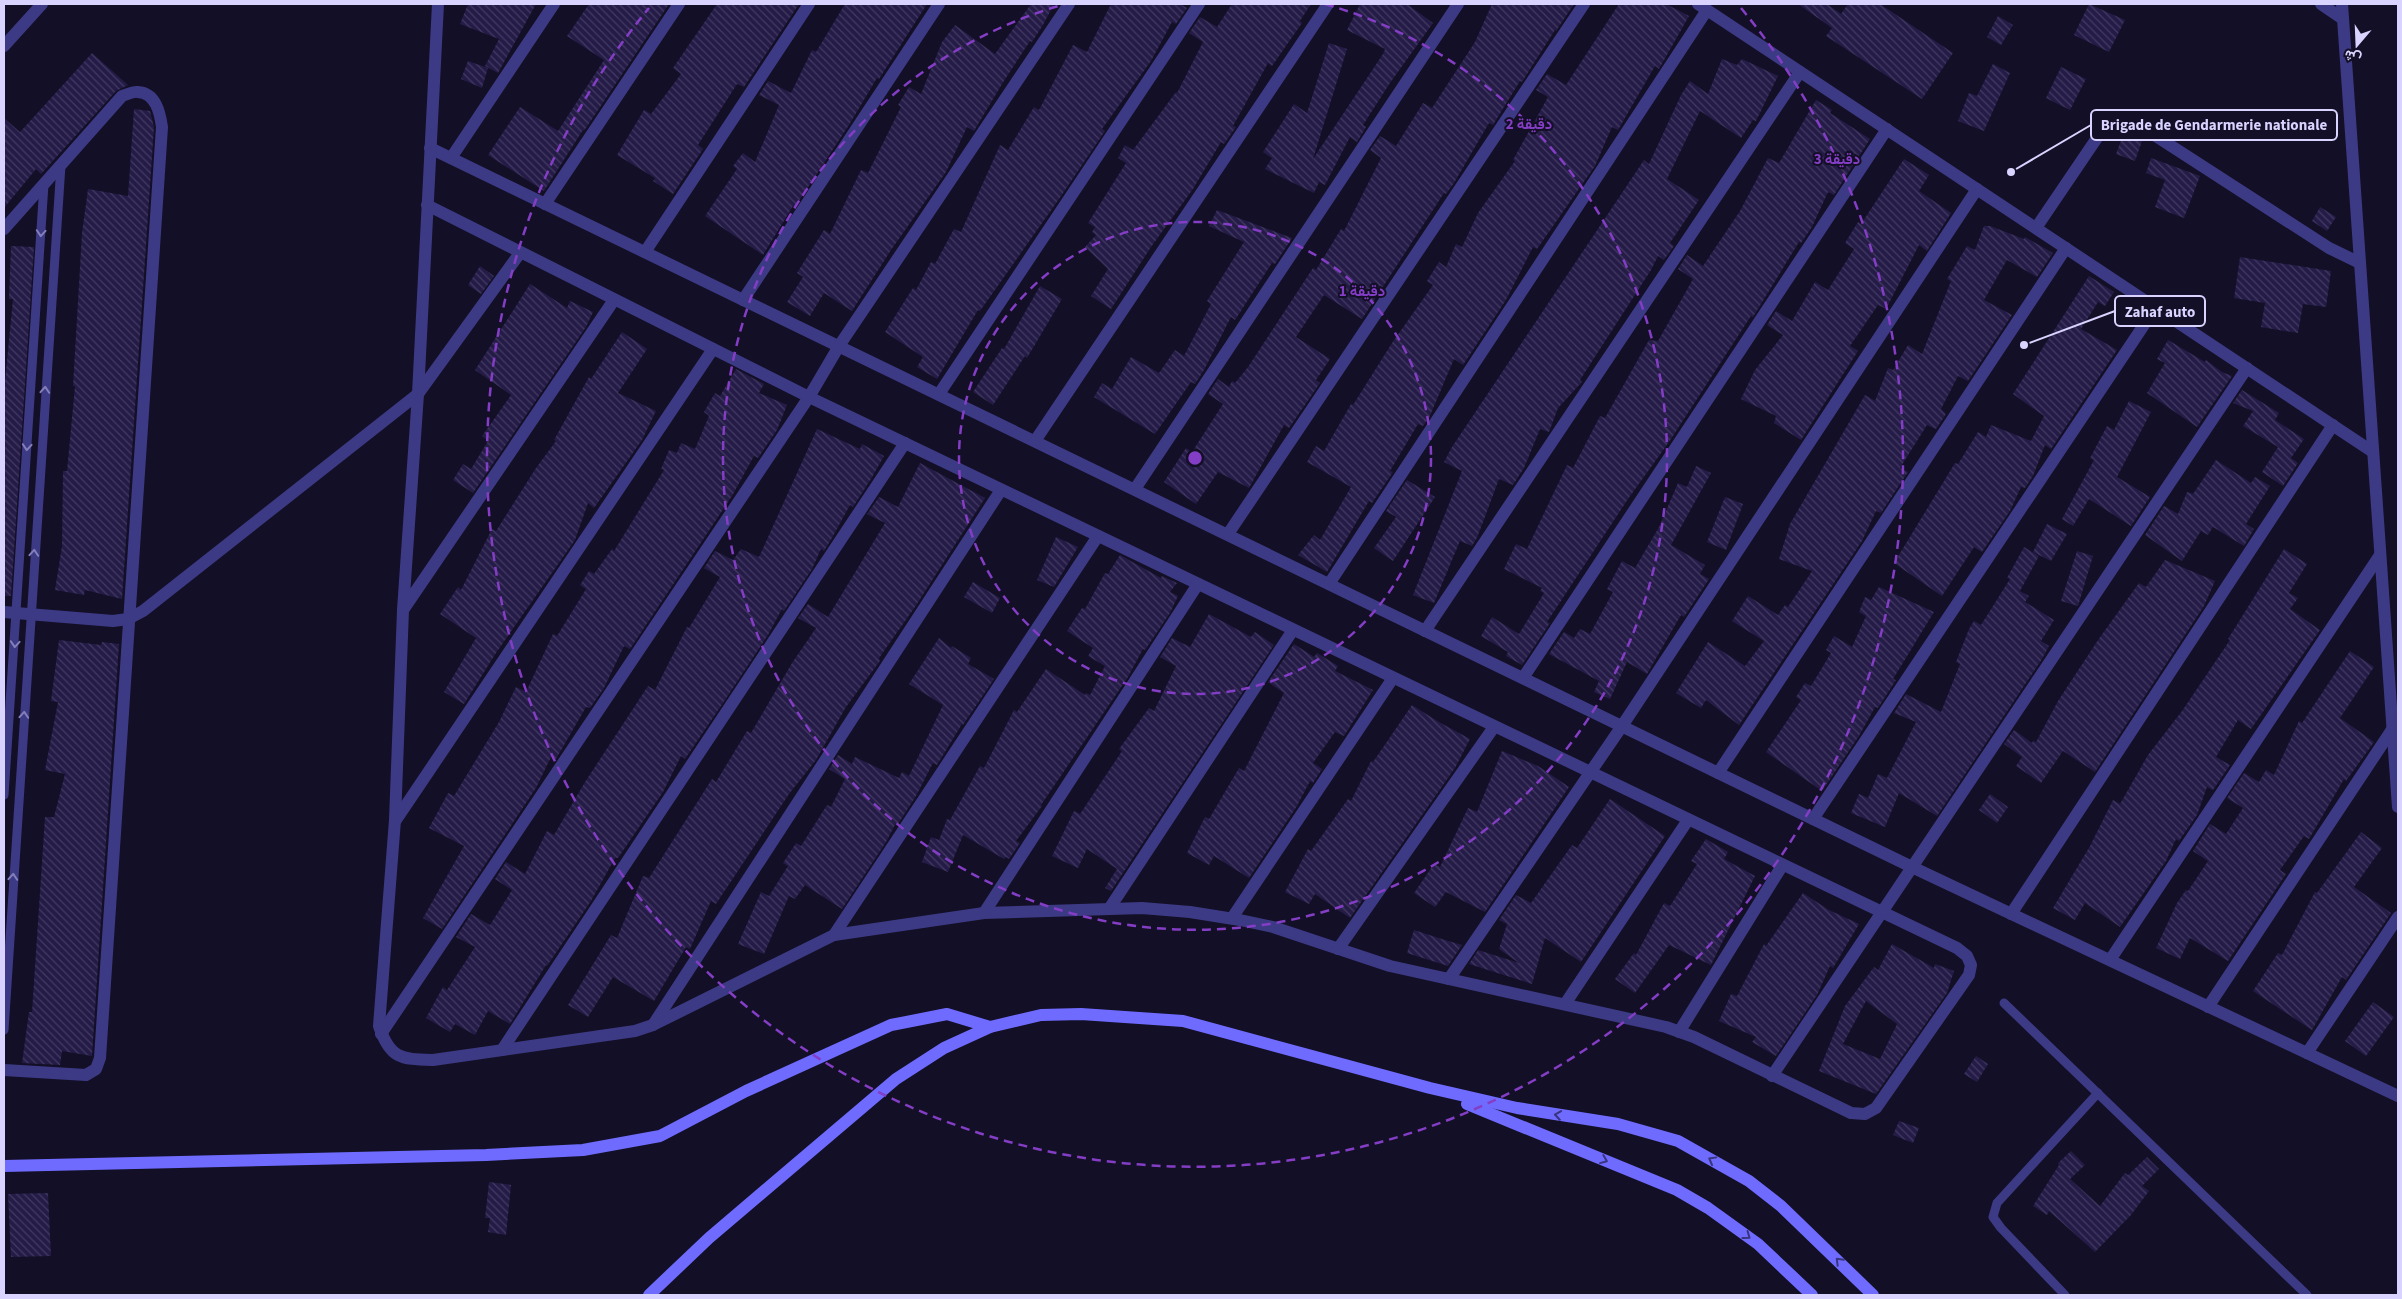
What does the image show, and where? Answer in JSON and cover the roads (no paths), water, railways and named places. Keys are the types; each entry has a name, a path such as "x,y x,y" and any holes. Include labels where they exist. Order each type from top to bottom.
{"main road":[{"path":"4,1166 486,1155 583,1150 660,1136 746,1092 891,1025 947,1014 990,1027"},
{"path":"649,1295 709,1238 896,1080 944,1048 990,1027 1051,1014 1081,1014 1183,1020 1430,1088 1517,1108 1618,1124 1678,1141 1749,1181 1781,1206 1874,1295"},
{"path":"1430,1088 1677,1190 1708,1208 1758,1244 1812,1295"}],"street":[{"path":"4,46 42,4"},
{"path":"427,205 809,397 1590,774 1957,948 1966,956 1971,965 1969,974 1876,1108 1865,1114 1851,1113 1772,1076 1694,1036 1565,1004 1390,966 1273,927 1232,918 1190,912 1109,908 984,913 834,935 653,1025 613,1034 433,1060 408,1060 394,1054 384,1043 378,1026 396,820 403,610 418,394 427,205 438,4"},
{"path":"451,158 554,4"},
{"path":"545,204 679,4"},
{"path":"645,252 810,4"},
{"path":"743,300 939,4"},
{"path":"381,1034 809,397 839,346 1068,4"},
{"path":"939,394 1199,4"},
{"path":"1035,441 1328,4"},
{"path":"1135,490 1458,4"},
{"path":"1228,534 1584,4"},
{"path":"2321,4 2343,19"},
{"path":"2342,4 2398,807"},
{"path":"1329,584 1703,7 2373,452"},
{"path":"1425,631 1800,72"},
{"path":"4,229 122,96 138,92 148,96 159,107 162,126 100,1058 96,1069 86,1075 4,1070"},
{"path":"2036,228 2099,135 2128,118 2329,248 2360,263"},
{"path":"1522,678 1887,129"},
{"path":"430,148 1914,868 2398,1096"},
{"path":"1449,979 1590,774 1978,189"},
{"path":"1718,773 2066,248"},
{"path":"4,612 112,621 128,619 144,611 418,394 520,252"},
{"path":"403,610 614,300"},
{"path":"1814,819 2156,308"},
{"path":"396,820 713,349"},
{"path":"1772,1076 1914,868 2247,368"},
{"path":"2011,914 2333,426"},
{"path":"502,1050 905,443"},
{"path":"653,1025 1001,490"},
{"path":"834,935 1098,536"},
{"path":"2110,960 2380,555"},
{"path":"984,913 1198,584"},
{"path":"1109,908 1293,630"},
{"path":"1232,918 1393,678"},
{"path":"1338,949 1494,727"},
{"path":"2208,1007 2393,728"},
{"path":"1565,1004 1688,820"},
{"path":"1679,1032 1782,866"},
{"path":"2307,1053 2398,917"}],"lane":[{"path":"4,1030 61,165"},
{"path":"4,795 44,184"},
{"path":"2004,1003 2307,1295"},
{"path":"2065,1295 2001,1228 1993,1218 1994,1210 1997,1203 2098,1094"}],"place":[{"name":"Brigade de Gendarmerie nationale","path":"2011,172"},
{"name":"Zahaf auto","path":"2024,345"}]}
